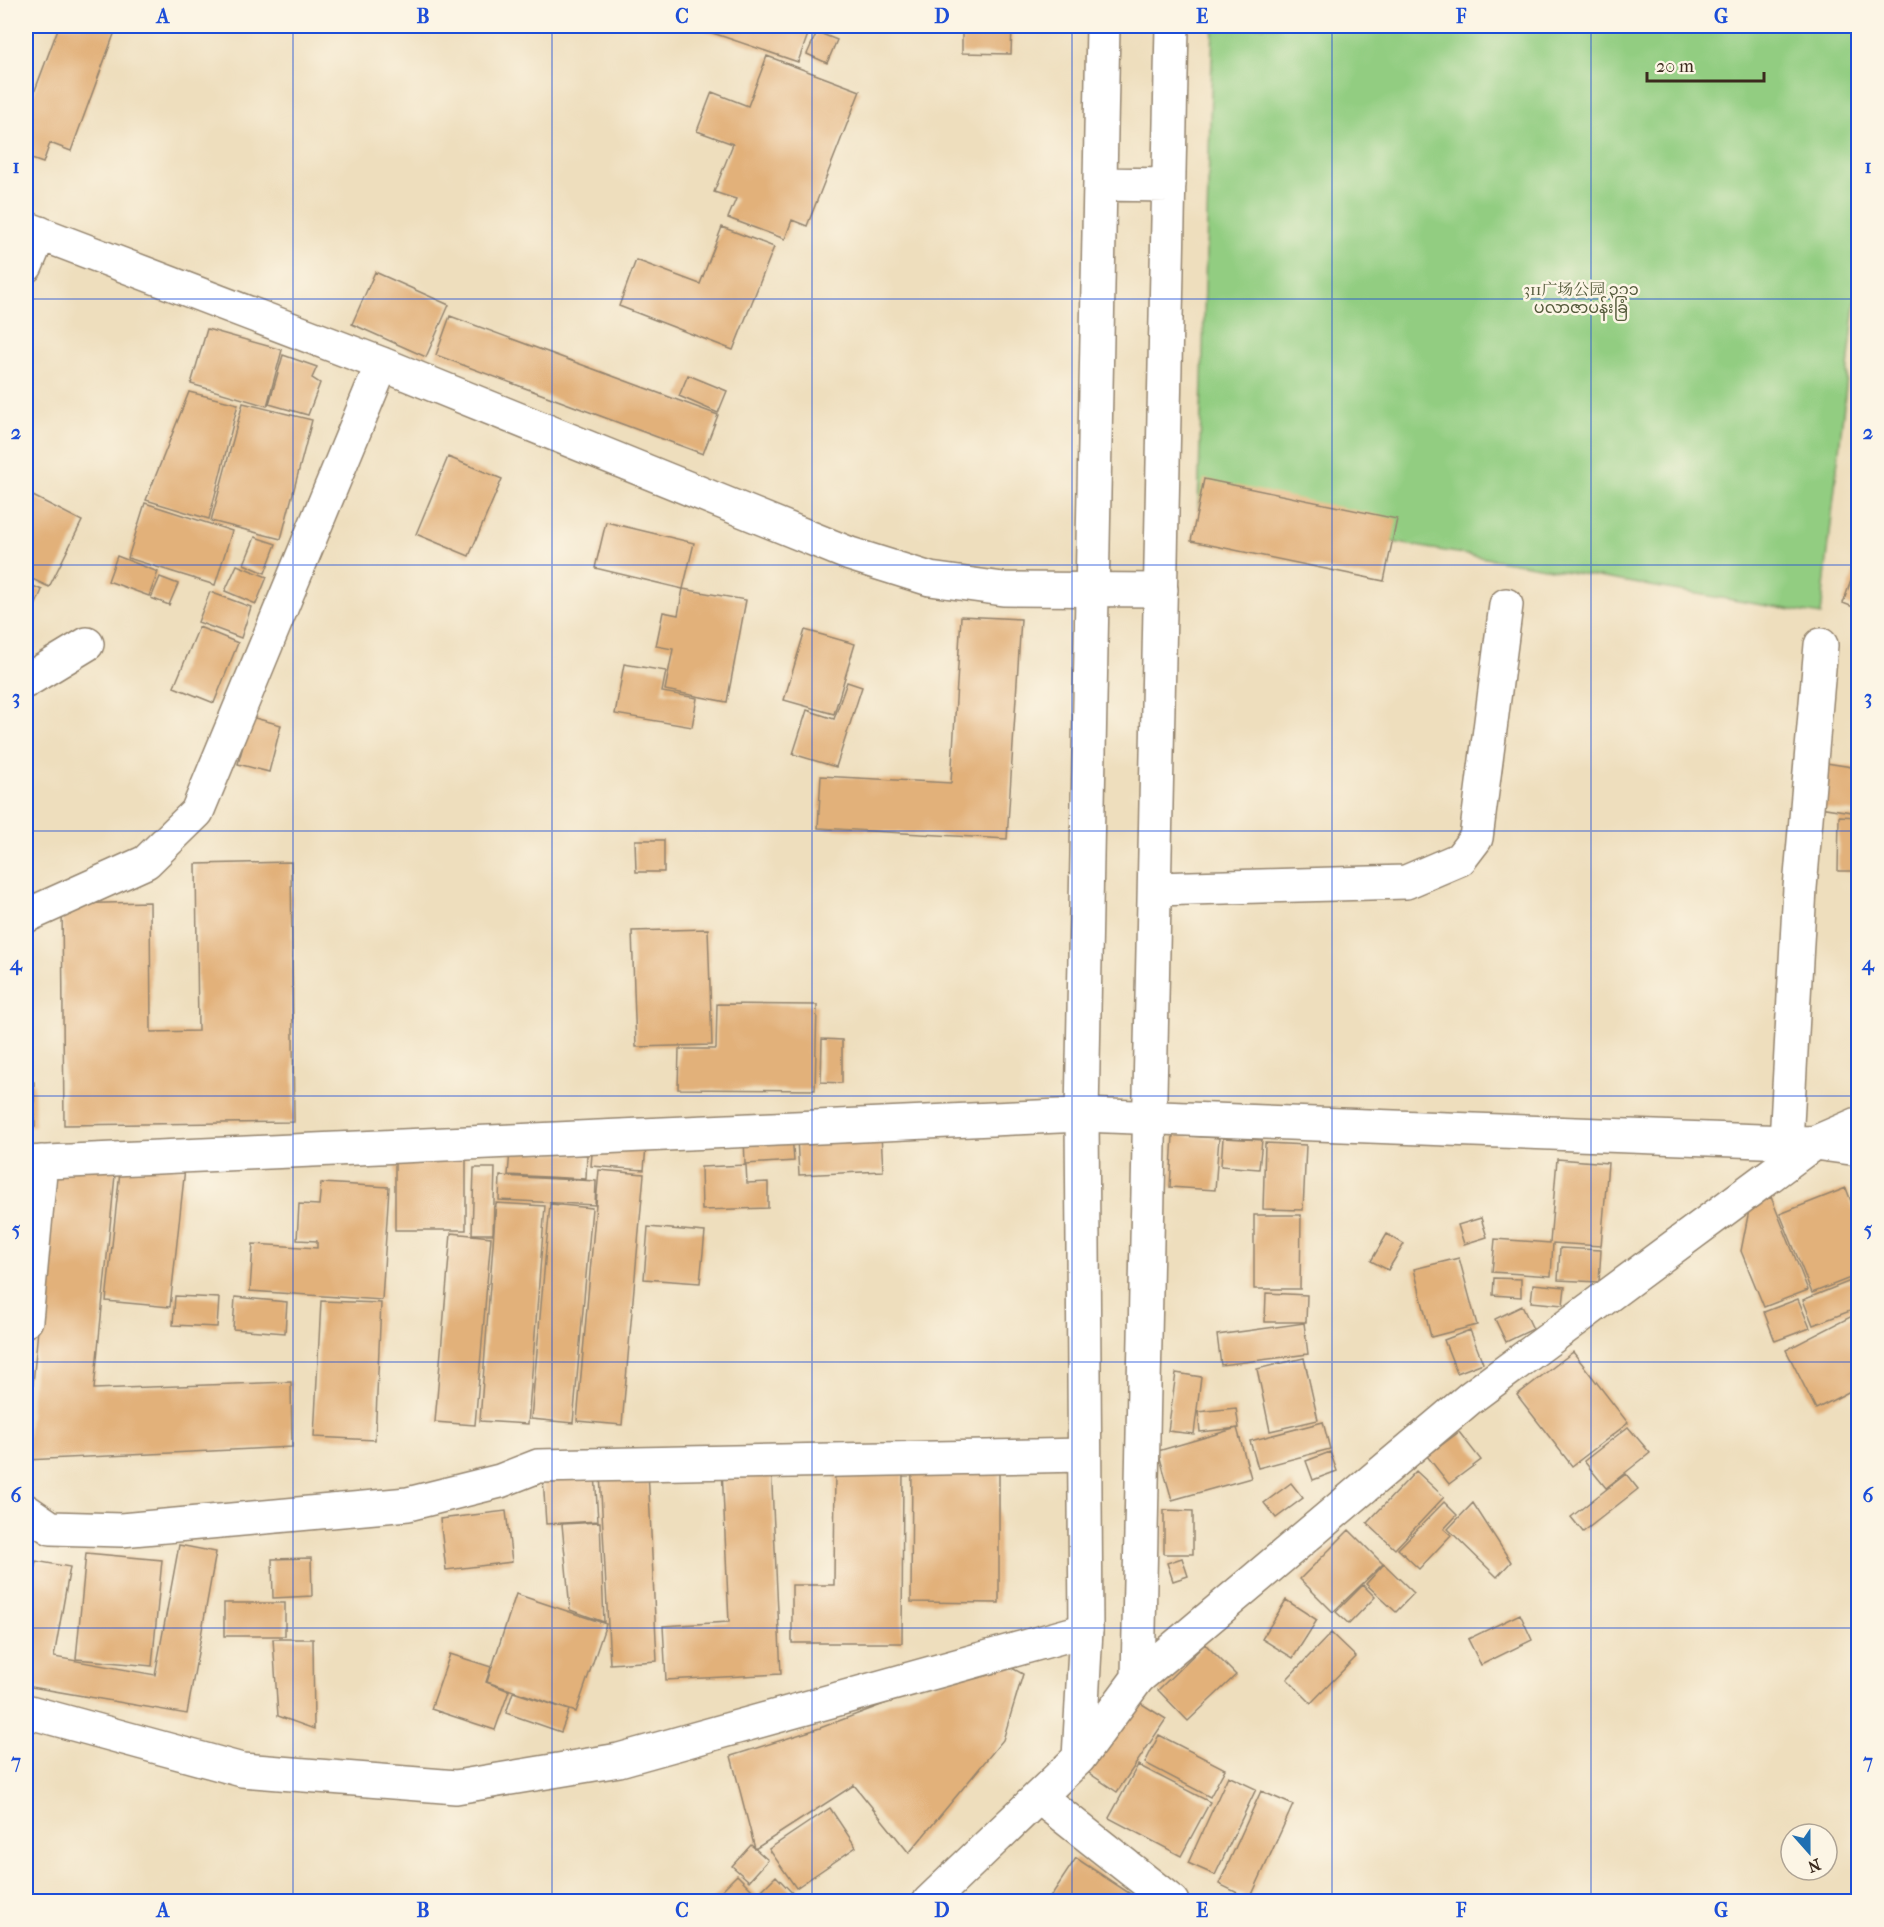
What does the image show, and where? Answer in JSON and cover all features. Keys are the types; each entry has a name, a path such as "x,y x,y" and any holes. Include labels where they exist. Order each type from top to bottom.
{"street":[{"path":"1079,1758 1086,1630 1082,1115 1104,26"},
{"path":"1138,1678 1172,26"},
{"path":"1100,184 1169,185"},
{"path":"26,266 33,231 382,364 873,561 940,581 1004,589 1161,590"},
{"path":"26,916 146,862 197,812 382,364"},
{"path":"1155,889 1406,882 1460,859 1476,838 1506,605"},
{"path":"26,681 87,644"},
{"path":"1800,1143 1800,888 1821,645"},
{"path":"26,1320 33,1162 1082,1115 1800,1143 1858,1149"},
{"path":"929,1902 1079,1758 1138,1678 1470,1398 1800,1143 1858,1124"},
{"path":"26,1511 51,1528 121,1530 408,1504 501,1481 538,1466 1084,1455"},
{"path":"26,1711 242,1770 456,1787 619,1760 1086,1630"},
{"path":"1038,1797 1172,1902"}],"green space":[{"name":"311广场公园 ၃၁၁ ပလာဇာပန်းခြံ","path":"1213,26 1858,26 1858,277 1821,615 1198,509"}],"building":[{"path":"59,26 117,26 71,151 50,143 43,163 26,157 26,99 31,101"},
{"path":"706,26 811,26 798,62 704,30"},
{"path":"962,26 1012,26 1011,54 962,53"},
{"path":"817,32 837,40 827,63 807,54"},
{"path":"767,56 860,91 807,226 792,220 785,239 728,218 736,199 714,192 733,144 697,131 712,92 748,106"},
{"path":"722,227 774,247 733,350 619,306 636,260 700,284"},
{"path":"375,272 449,305 426,357 352,324"},
{"path":"450,316 718,415 703,454 436,355"},
{"path":"207,329 282,350 267,406 191,384"},
{"path":"283,355 317,367 312,378 320,383 308,415 269,404"},
{"path":"688,375 727,391 718,413 679,396"},
{"path":"189,392 238,404 209,519 146,500"},
{"path":"243,403 312,420 281,539 211,521"},
{"path":"448,457 502,479 469,556 416,534"},
{"path":"1204,479 1397,519 1384,581 1191,541"},
{"path":"31,495 82,521 49,587 26,576 26,506"},
{"path":"145,503 232,531 215,585 128,558"},
{"path":"606,522 694,543 683,589 595,568"},
{"path":"255,537 276,544 265,573 244,564"},
{"path":"117,556 158,572 149,596 108,581"},
{"path":"237,565 267,577 256,604 225,591"},
{"path":"1854,572 1858,574 1858,609 1843,603"},
{"path":"160,577 178,584 169,605 151,598"},
{"path":"26,583 42,590 26,627"},
{"path":"683,589 746,600 727,702 665,690 673,649 656,646 663,612 678,615"},
{"path":"210,592 251,607 241,638 198,622"},
{"path":"961,616 1021,619 1007,839 818,828 821,776 951,783"},
{"path":"199,627 238,643 214,703 174,687"},
{"path":"805,630 855,644 834,714 784,700"},
{"path":"1858,643 1858,672 1851,671"},
{"path":"624,664 666,671 662,692 697,698 692,727 615,714"},
{"path":"847,682 862,687 836,767 793,754 807,710 834,719"},
{"path":"251,717 281,725 269,772 238,764"},
{"path":"1820,762 1858,768 1858,813 1813,806"},
{"path":"1839,816 1858,817 1858,871 1838,871"},
{"path":"635,840 664,840 664,872 636,872"},
{"path":"291,862 294,1122 64,1125 62,904 150,902 151,1032 198,1031 196,864"},
{"path":"708,929 712,1045 636,1047 632,931"},
{"path":"717,1004 817,1005 815,1090 678,1089 679,1049 716,1049"},
{"path":"822,1039 842,1040 842,1083 821,1082"},
{"path":"26,1082 34,1082 35,1127 26,1127"},
{"path":"792,1134 794,1161 745,1164 744,1137"},
{"path":"881,1134 883,1171 799,1175 797,1138"},
{"path":"1173,1135 1219,1138 1215,1190 1170,1187"},
{"path":"1223,1138 1262,1140 1259,1169 1221,1166"},
{"path":"593,1142 646,1146 644,1170 591,1166"},
{"path":"1265,1143 1306,1145 1303,1210 1263,1209"},
{"path":"510,1151 587,1155 586,1179 508,1175"},
{"path":"395,1152 466,1152 466,1230 395,1230"},
{"path":"1557,1159 1608,1163 1601,1246 1553,1243 1551,1276 1492,1272 1495,1239 1550,1243"},
{"path":"121,1162 185,1168 170,1307 106,1301"},
{"path":"116,1165 94,1389 291,1382 292,1447 26,1460 53,1166"},
{"path":"746,1165 747,1183 768,1182 768,1208 702,1210 701,1167"},
{"path":"474,1168 495,1168 493,1234 472,1234"},
{"path":"599,1170 644,1174 622,1425 577,1421"},
{"path":"500,1176 596,1181 595,1205 499,1200"},
{"path":"321,1183 389,1187 382,1300 250,1291 253,1244 317,1248 317,1241 297,1240 299,1204 319,1205"},
{"path":"1846,1188 1858,1220 1858,1275 1812,1293 1780,1214"},
{"path":"1771,1197 1808,1290 1764,1307 1741,1251 1750,1205"},
{"path":"496,1203 545,1206 528,1424 480,1421"},
{"path":"550,1204 592,1208 573,1423 531,1419"},
{"path":"1254,1215 1301,1215 1300,1289 1254,1289"},
{"path":"1481,1218 1487,1237 1464,1244 1458,1225"},
{"path":"648,1227 705,1232 700,1283 644,1279"},
{"path":"451,1233 491,1237 475,1425 435,1422"},
{"path":"1387,1234 1404,1244 1388,1270 1371,1261"},
{"path":"1560,1248 1601,1250 1599,1282 1558,1280"},
{"path":"1459,1258 1477,1325 1431,1337 1414,1269"},
{"path":"1494,1278 1521,1279 1521,1297 1493,1295"},
{"path":"1853,1280 1858,1293 1858,1308 1813,1325 1803,1300"},
{"path":"1533,1284 1565,1287 1563,1305 1531,1302"},
{"path":"1266,1293 1307,1295 1306,1322 1265,1322"},
{"path":"175,1296 219,1298 217,1327 173,1325"},
{"path":"235,1297 287,1302 285,1333 233,1329"},
{"path":"1798,1299 1810,1328 1775,1341 1764,1312"},
{"path":"321,1301 381,1303 375,1440 314,1437"},
{"path":"1522,1306 1533,1329 1506,1342 1495,1319"},
{"path":"1856,1314 1858,1320 1858,1387 1816,1409 1786,1350"},
{"path":"1304,1323 1308,1354 1221,1365 1217,1335"},
{"path":"1470,1330 1483,1363 1457,1373 1444,1340"},
{"path":"1573,1352 1628,1423 1572,1466 1517,1395"},
{"path":"1304,1358 1318,1420 1270,1431 1257,1369"},
{"path":"1176,1373 1201,1377 1194,1434 1168,1431"},
{"path":"1236,1408 1239,1428 1200,1432 1198,1412"},
{"path":"1323,1422 1330,1449 1258,1468 1250,1441"},
{"path":"1628,1427 1650,1453 1606,1488 1584,1461"},
{"path":"1237,1428 1251,1478 1172,1500 1158,1451"},
{"path":"1459,1432 1481,1460 1449,1484 1427,1456"},
{"path":"1330,1452 1337,1471 1313,1480 1306,1461"},
{"path":"912,1460 999,1460 999,1603 911,1602"},
{"path":"771,1465 781,1674 666,1680 663,1626 729,1622 722,1468"},
{"path":"835,1465 903,1465 902,1643 792,1643 792,1585 834,1585"},
{"path":"648,1470 657,1661 610,1664 600,1473"},
{"path":"1416,1471 1444,1497 1395,1549 1367,1523"},
{"path":"595,1473 598,1521 546,1524 543,1477"},
{"path":"1626,1474 1638,1489 1583,1532 1571,1517"},
{"path":"1291,1483 1303,1498 1276,1518 1264,1503"},
{"path":"1444,1502 1457,1515 1444,1529 1451,1535 1419,1569 1398,1549"},
{"path":"1473,1503 1511,1562 1497,1577 1448,1529"},
{"path":"1164,1510 1193,1511 1193,1554 1164,1554"},
{"path":"506,1511 512,1562 446,1570 440,1519"},
{"path":"600,1522 604,1622 570,1610 562,1524"},
{"path":"1349,1530 1383,1564 1333,1612 1300,1579"},
{"path":"179,1545 216,1552 187,1714 26,1686 26,1616 36,1561 70,1567 54,1657 155,1675"},
{"path":"86,1553 162,1560 152,1666 76,1659"},
{"path":"311,1558 312,1596 273,1598 272,1559"},
{"path":"1182,1558 1188,1576 1173,1581 1167,1563"},
{"path":"1384,1564 1414,1593 1396,1612 1366,1584"},
{"path":"1363,1585 1375,1597 1349,1624 1336,1612"},
{"path":"516,1594 606,1624 576,1712 487,1682"},
{"path":"1286,1600 1317,1620 1293,1658 1262,1639"},
{"path":"224,1603 285,1603 285,1636 224,1636"},
{"path":"1520,1614 1532,1640 1481,1665 1468,1639"},
{"path":"1331,1633 1356,1657 1311,1703 1287,1679"},
{"path":"273,1639 313,1639 314,1729 278,1716"},
{"path":"1205,1644 1236,1675 1188,1721 1158,1690"},
{"path":"450,1654 491,1667 486,1682 509,1691 495,1730 431,1709"},
{"path":"999,1661 1023,1674 1003,1740 909,1853 854,1785 755,1849 731,1756 820,1728"},
{"path":"513,1692 569,1710 561,1732 506,1713"},
{"path":"1134,1699 1166,1719 1117,1792 1086,1771"},
{"path":"1159,1735 1225,1769 1210,1797 1145,1763"},
{"path":"1138,1765 1210,1802 1181,1856 1109,1818"},
{"path":"1228,1776 1256,1789 1215,1875 1188,1863"},
{"path":"1261,1791 1293,1805 1250,1899 1219,1884"},
{"path":"830,1808 856,1847 796,1888 769,1849"},
{"path":"751,1845 768,1860 749,1881 732,1866"},
{"path":"1076,1858 1132,1895 1128,1902 1047,1902"},
{"path":"737,1875 764,1902 710,1902"},
{"path":"776,1876 801,1902 767,1902 759,1893"}]}
